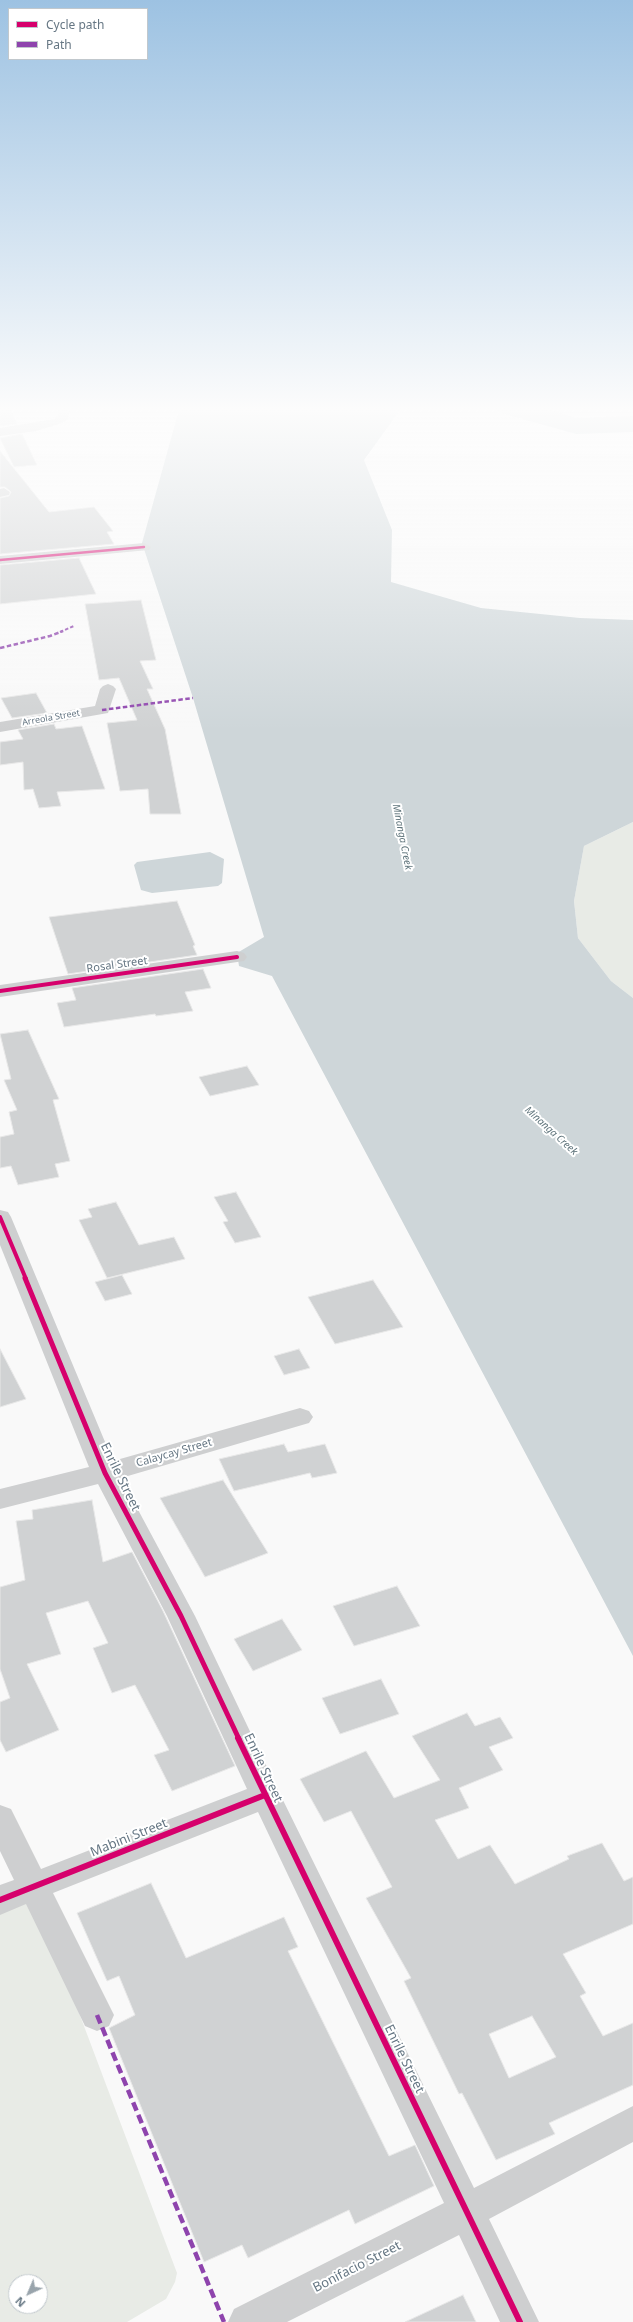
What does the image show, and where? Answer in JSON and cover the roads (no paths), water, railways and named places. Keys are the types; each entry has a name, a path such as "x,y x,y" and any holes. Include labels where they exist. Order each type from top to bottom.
{"street":[{"path":"0,560 144,547"},
{"name":"Arreola Street","path":"0,727 102,710 108,689"},
{"name":"Rosal Street","path":"0,991 237,957"},
{"name":"Enrile Street","path":"0,1217 105,1473 181,1616 265,1795 520,2322"},
{"name":"Calaycay Street","path":"0,1499 105,1473 300,1417"},
{"name":"Mabini Street","path":"0,1900 265,1795"},
{"path":"0,1819 97,2015"},
{"name":"Bonifacio Street","path":"247,2322 467,2211 633,2123"}],"water":[{"name":"Minanga Creek","path":"150,514 386,514 392,530 391,582 481,608 580,618 633,620 633,822 584,846 574,901 578,938 611,981 633,998 633,1656 272,976 239,966 237,953 264,937 193,698 142,543"},
{"path":"210,852 224,859 222,883 218,886 152,893 141,890 134,865 137,862"}]}
